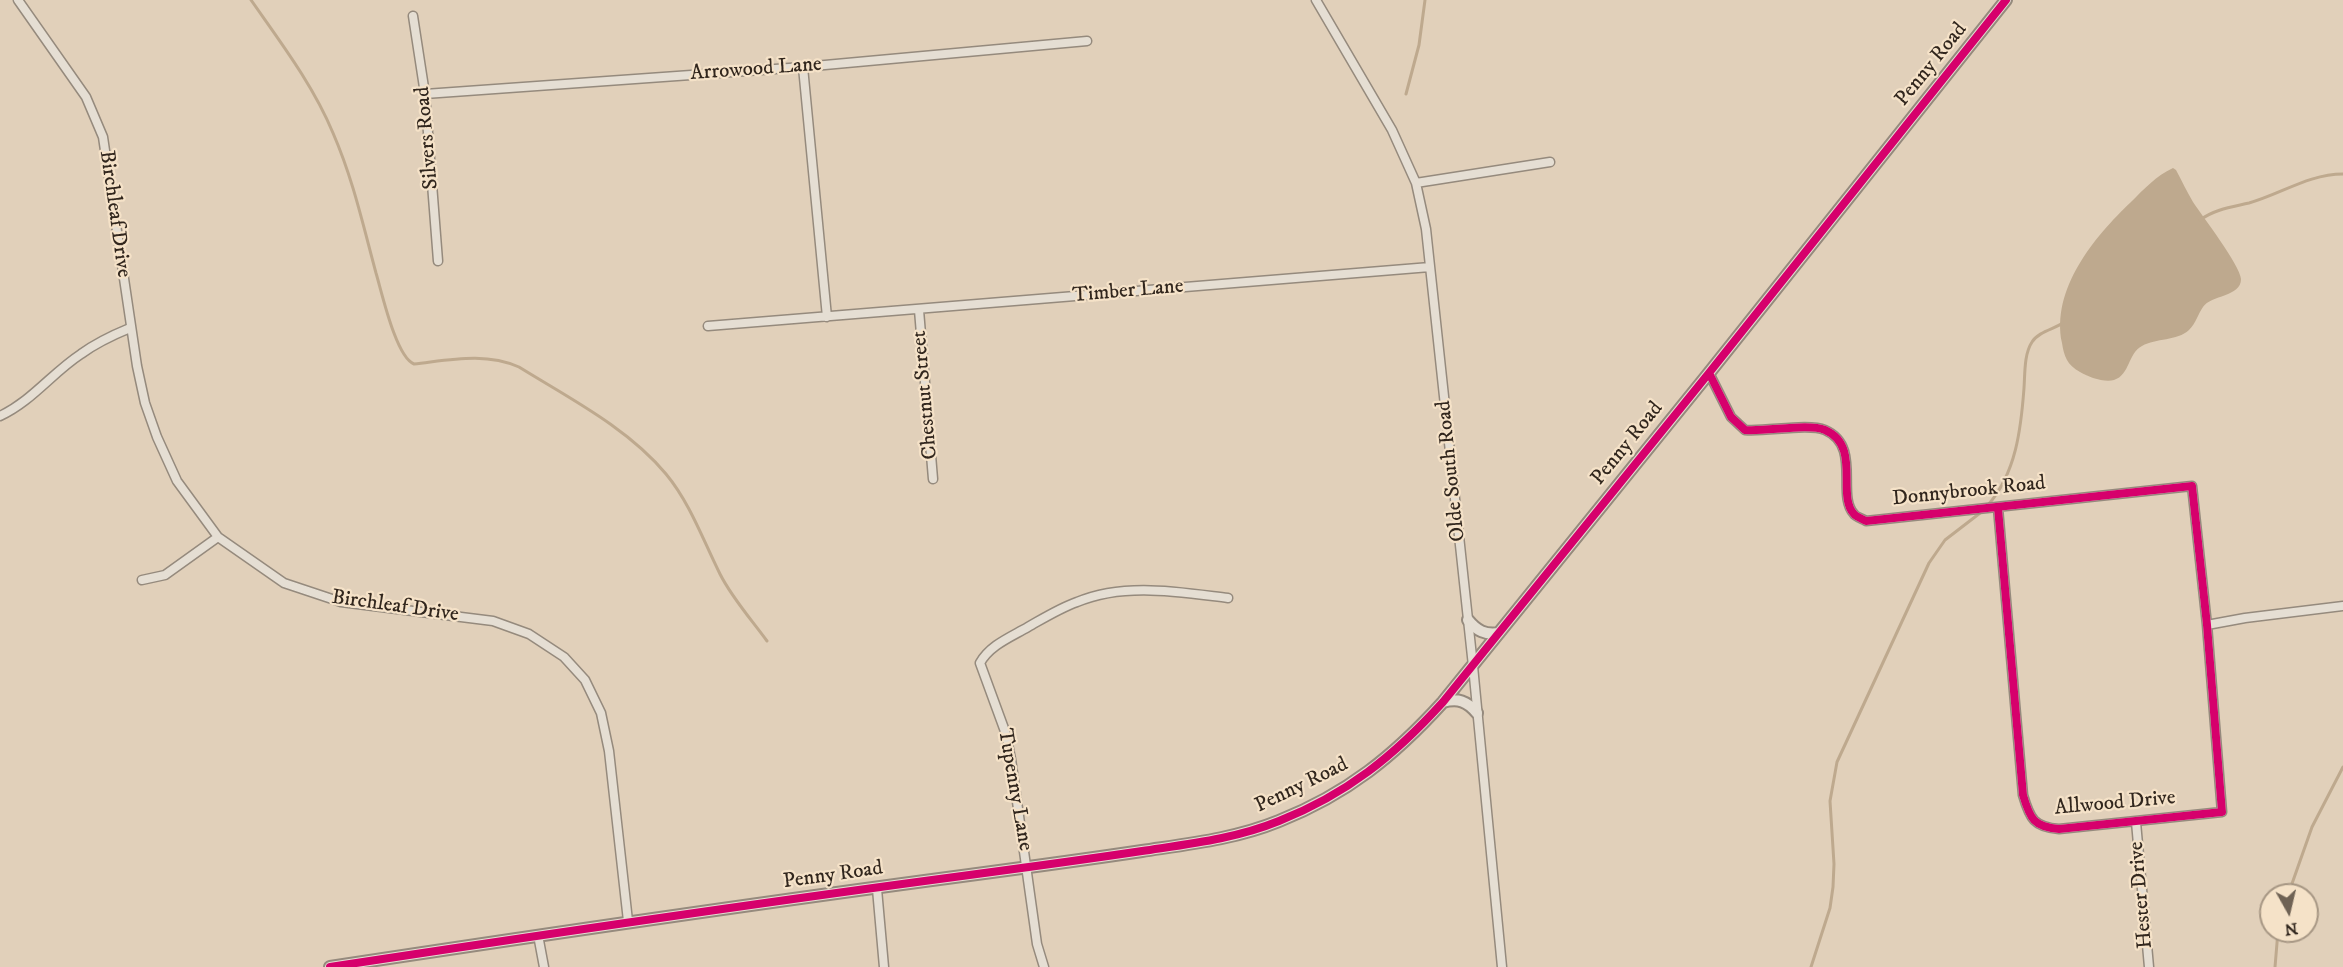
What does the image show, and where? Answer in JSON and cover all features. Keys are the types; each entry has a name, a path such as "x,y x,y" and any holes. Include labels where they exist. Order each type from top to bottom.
{"street":[{"name":"Birchleaf Drive","path":"18,0 86,97 103,137 130,328 145,403 156,437 177,481 218,537 284,583 340,602 493,621 529,634 564,657 585,680 601,713 609,751 628,921"},
{"name":"Olde South Road","path":"1316,0 1392,130 1416,183 1426,230 1473,666 1502,967"},
{"name":"Penny Road","path":"330,967 628,921 878,889 1223,839 1278,822 1339,792 1384,761 1412,736 1443,702 1709,374 2006,0"},
{"name":"Silvers Road","path":"413,16 424,94 438,261"},
{"name":"Arrowood Lane","path":"424,94 802,67 1087,41"},
{"path":"802,67 827,317"},
{"path":"1416,183 1550,162"},
{"name":"Timber Lane","path":"708,326 1430,267"},
{"name":"Chestnut Street","path":"919,310 933,479"},
{"path":"0,416 15,409 32,396 80,354 106,338 130,328"},
{"name":"Donnybrook Road","path":"1709,374 1731,417 1745,430 1823,429 1838,438 1844,450 1849,503 1853,514 1866,521 2192,486 2207,625"},
{"name":"Allwood Drive","path":"1998,508 2023,795 2029,815 2044,828 2059,829 2222,812 2207,625"},
{"path":"142,580 165,575 218,537"},
{"name":"Tupenny Lane","path":"1044,967 1037,944 1016,786 1006,734 980,663 986,653 1008,638 1058,610 1099,595 1146,591 1228,598"},
{"path":"2207,625 2343,606"},
{"path":"1468,620 1477,630 1491,634 1499,633"},
{"path":"1443,702 1458,700 1465,702 1477,713"},
{"name":"Hester Drive","path":"2136,822 2148,967"},
{"path":"878,889 884,967"},
{"path":"538,935 544,967"}],"shaded area":[{"path":"2173,168 2234,263 2241,279 2240,285 2231,293 2207,303 2184,334 2148,343 2137,349 2123,374 2114,380 2106,381 2087,376 2069,363 2063,348 2060,323 2069,284 2078,265 2103,231 2150,183"}],"waterway":[{"path":"251,0 306,81 333,133 352,185 390,323 407,359 414,364 480,358 506,362 519,367 577,402 634,442 651,457 675,485 725,583 767,641"},
{"path":"1406,94 1419,45 1425,0"},
{"path":"2200,220 2218,211 2261,199 2318,177 2343,174"},
{"path":"1988,505 2005,479 2019,435 2025,364 2029,347 2038,336 2063,323"},
{"path":"1811,967 1830,908 1833,887 1834,864 1830,801 1837,762 1929,563 1945,540 1984,510"},
{"path":"2292,883 2312,827 2343,767"},
{"path":"2275,967 2277,943"}],"cycle path":[{"path":"330,967 1194,843 1228,837 1262,827 1326,799 1348,786 1388,756 1443,702 2006,0"},
{"path":"1709,373 1731,417 1745,430 1808,427 1825,430 1836,437 1843,447 1846,459 1849,506 1855,515 1866,521 2192,486 2207,625 2222,812 2059,829 2038,824 2031,816 2023,795 1998,508"}]}
